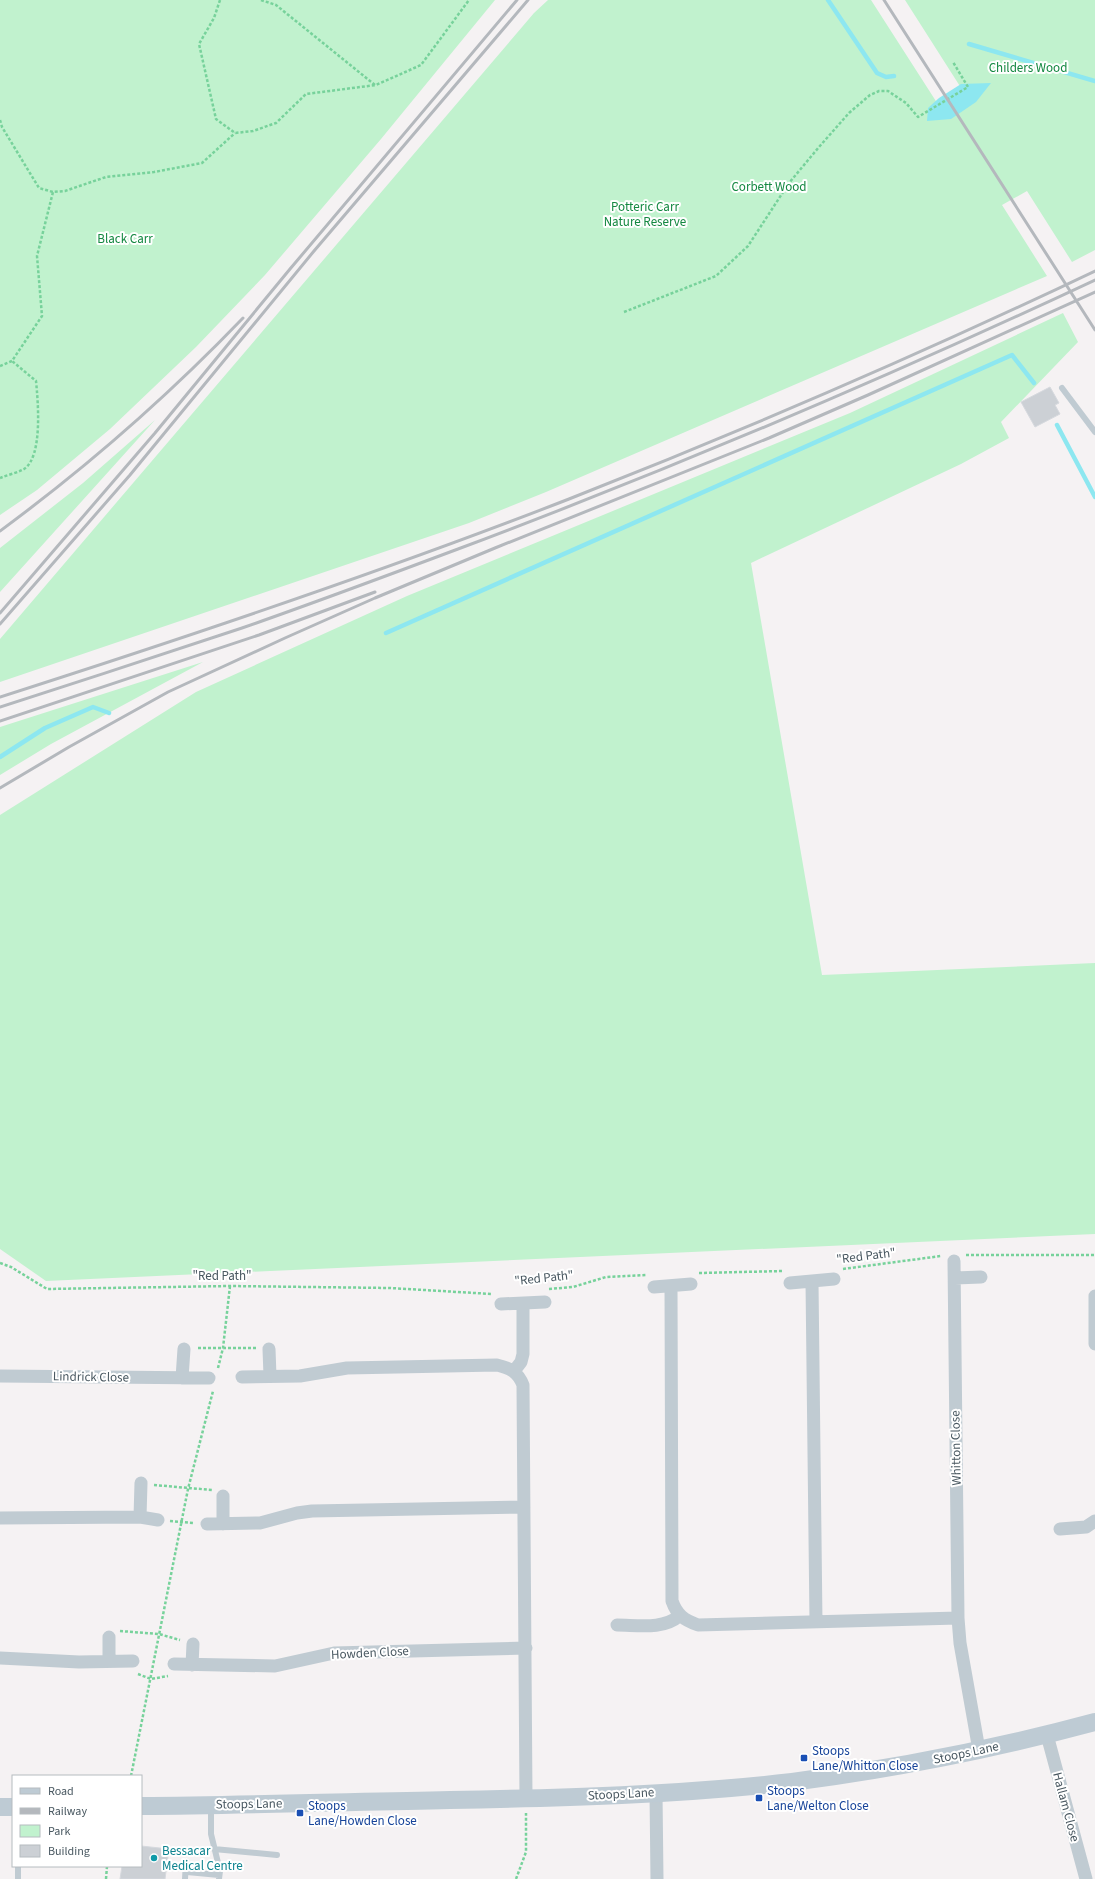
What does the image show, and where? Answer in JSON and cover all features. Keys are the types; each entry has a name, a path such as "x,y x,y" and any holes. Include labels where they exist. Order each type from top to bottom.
{"street":[{"name":"Whitton Close","path":"954,1257 958,1618 960,1643 980,1750"},
{"path":"790,1277 812,1282 838,1274"},
{"path":"954,1278 981,1277"},
{"path":"653,1281 671,1286 695,1278"},
{"path":"812,1282 816,1622"},
{"path":"671,1286 672,1601 679,1616 687,1622 698,1625 958,1618"},
{"path":"500,1299 523,1304 544,1296"},
{"path":"1095,1296 1095,1344"},
{"path":"514,1371 521,1362 523,1354 523,1304"},
{"path":"182,1378 184,1348"},
{"path":"269,1348 270,1376"},
{"path":"242,1377 300,1376 347,1368 497,1365 514,1371 520,1377 523,1385 526,1798"},
{"name":"Lindrick Close","path":"0,1376 213,1378"},
{"path":"140,1517 141,1483"},
{"path":"223,1496 224,1524"},
{"path":"207,1524 260,1523 297,1513 312,1511 524,1507"},
{"path":"0,1518 140,1517 158,1520"},
{"path":"1060,1529 1086,1528 1095,1521"},
{"path":"617,1625 664,1624 672,1622 679,1616"},
{"path":"109,1637 109,1661"},
{"path":"192,1644 192,1665"},
{"name":"Howden Close","path":"174,1664 275,1666 334,1653 526,1648"},
{"path":"0,1658 79,1662 133,1661"},
{"name":"Stoops Lane","path":"142,1806 526,1798 656,1793 791,1782 934,1760 1047,1735 1095,1722"},
{"name":"Hallam Close","path":"1047,1735 1086,1879"},
{"path":"656,1793 656,1879"},
{"path":"0,1807 12,1807"}],"lane":[{"path":"1062,388 1095,432"},
{"path":"187,1872 219,1877 211,1834 211,1805"},
{"path":"214,1849 277,1855"},
{"path":"185,1879 187,1872 186,1861"},
{"path":"18,1867 18,1879"}],"path":[{"path":"220,0 214,18 199,44 216,119 235,133"},
{"path":"261,0 276,5 376,85"},
{"path":"0,120 2,127 39,188 53,192 65,191 106,177 154,172 202,163 235,133 253,131 276,124 306,94 376,85 421,65 469,0"},
{"path":"624,312 716,276 748,246 789,183 819,147 849,113 870,95 879,91 888,91 906,103 918,117 968,87 953,62"},
{"path":"0,366 12,361 42,316 37,256 53,192"},
{"path":"0,478 25,468 35,451 39,414 36,381 12,361"},
{"name":"\"Red Path\"","path":"838,1274 954,1257 1095,1255"},
{"name":"\"Red Path\"","path":"0,1263 11,1267 48,1289 230,1286 390,1288 485,1294 500,1299"},
{"name":"\"Red Path\"","path":"544,1296 606,1277 653,1281"},
{"path":"695,1278 790,1277"},
{"path":"131,1775 188,1489 213,1378 223,1348 230,1286"},
{"path":"184,1348 269,1348"},
{"path":"141,1483 188,1489 222,1491 223,1496"},
{"path":"158,1520 207,1524"},
{"path":"109,1637 112,1631 159,1634 192,1644"},
{"path":"133,1661 132,1671 151,1679 171,1675 174,1664"},
{"path":"516,1879 526,1852 526,1798"},
{"path":"106,1879 107,1867"}],"green space":[{"name":"Black Carr","path":"0,0 495,0 381,139 265,275 196,347 110,429 37,490 0,515"},
{"name":"Potteric Carr Nature Reserve","path":"548,0 871,0 941,109 963,91 905,0 1095,0 1095,250 1072,262 1027,191 1002,205 1047,276 546,492 469,523 0,682 0,639 534,13"},
{"path":"1063,313 1078,342 1001,422 1009,438 961,464 751,563 822,975 1095,963 1095,1234 46,1281 0,1249 0,815 196,692 407,596 850,413"},
{"path":"155,420 0,592 0,548 83,483"},
{"path":"203,662 51,744 0,775 0,727"}],"water":[{"path":"991,83 976,102 951,119 927,121 928,108 939,98 961,84"}],"building":[{"path":"1050,387 1059,403 1055,405 1060,414 1035,427 1021,402"},
{"name":"Bessacar Medical Centre","path":"142,1846 169,1849 165,1879 120,1879 122,1867 142,1867"}],"waterway":[{"path":"828,0 877,73 886,77 894,76"},
{"path":"969,44 1095,81"},
{"path":"386,633 1012,355 1034,383"},
{"path":"1057,425 1095,497"},
{"path":"0,757 45,728 93,707 109,713"}],"railway":[{"path":"0,613 155,433 290,269 517,0"},
{"path":"0,624 130,475 314,251 528,0"},
{"path":"884,0 1095,330"},
{"path":"0,697 143,651 357,578 569,499 834,390 1095,271"},
{"path":"0,707 296,609 619,487 859,387 1095,280"},
{"path":"0,788 69,747 168,692 285,638 375,598 495,548 769,438 868,395 1095,292"},
{"path":"0,531 64,482 126,430 186,375 243,318"},
{"path":"0,721 259,635 375,592"}],"place":[{"name":"Stoops Lane/Whitton Close","path":"804,1758"},
{"name":"Stoops Lane/Welton Close","path":"759,1798"},
{"name":"Stoops Lane/Howden Close","path":"300,1813"},
{"name":"Bessacar Medical Centre","path":"154,1858"}],"park label":[{"name":"Childers Wood","path":"1028,68"},
{"name":"Corbett Wood","path":"769,187"}]}
